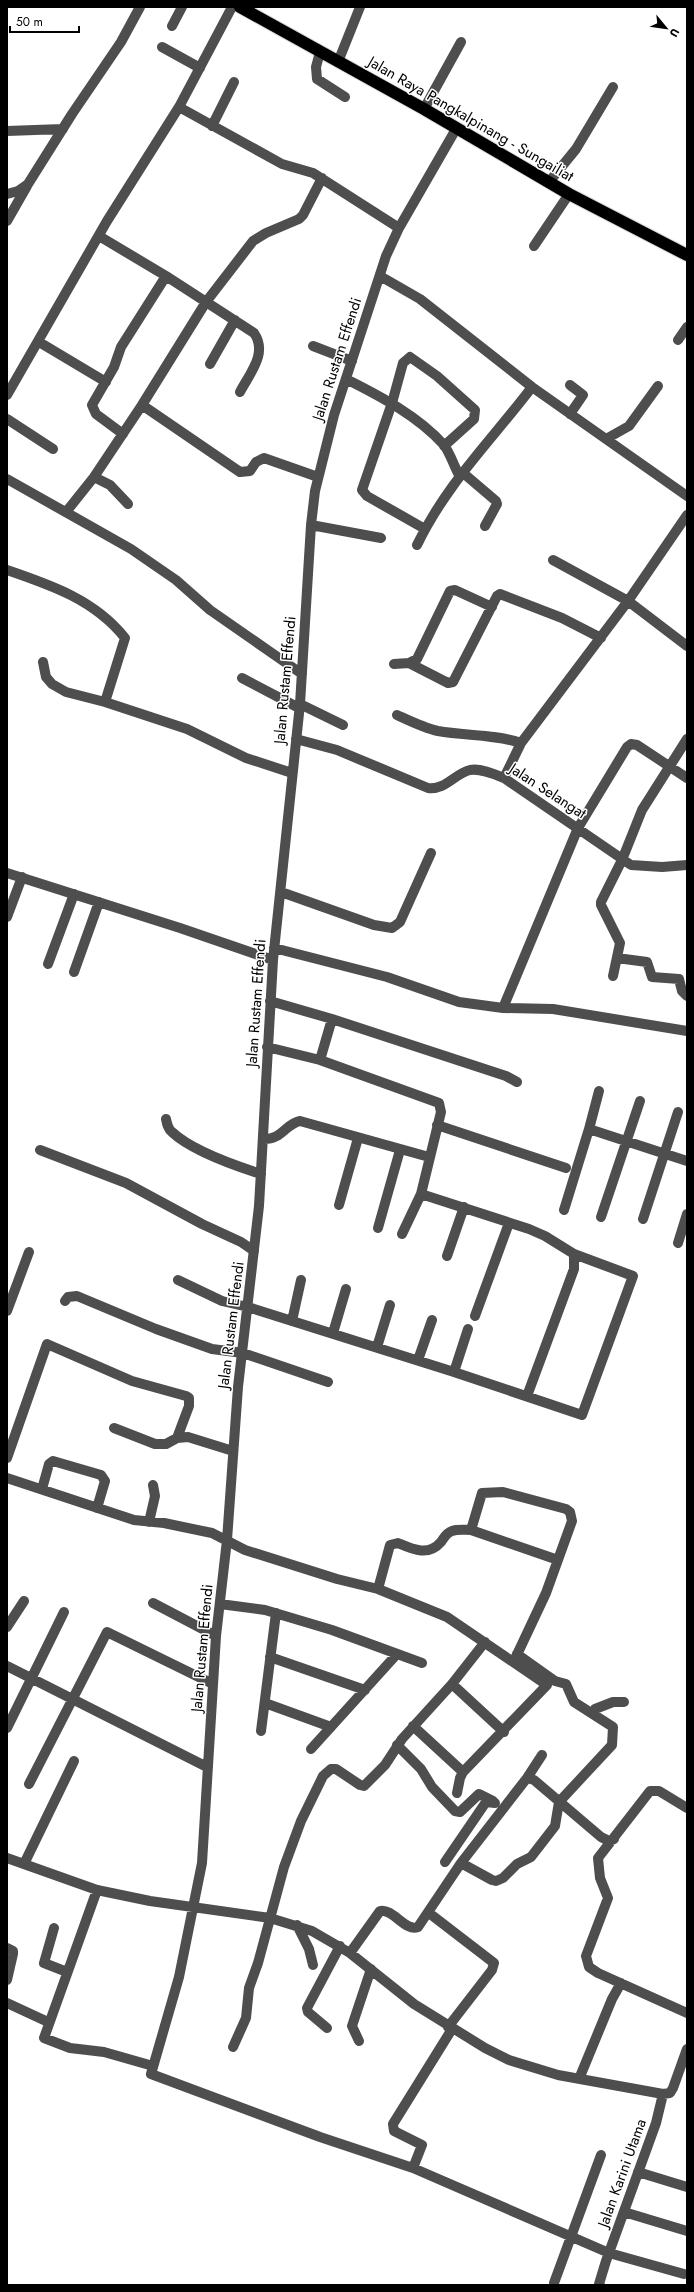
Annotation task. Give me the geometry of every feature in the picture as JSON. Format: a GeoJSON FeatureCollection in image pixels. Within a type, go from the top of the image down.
{"type":"FeatureCollection","features":[{"type":"Feature","properties":{"kind":"highway","name":"Jalan Raya Pangkalpinang - Sungailiat"},"geometry":{"type":"LineString","coordinates":[[240,7],[424,109],[569,194],[687,254]]}},
{"type":"Feature","properties":{"kind":"street"},"geometry":{"type":"LineString","coordinates":[[7,221],[28,184],[63,129],[122,42],[140,7]]}},
{"type":"Feature","properties":{"kind":"street"},"geometry":{"type":"LineString","coordinates":[[172,26],[182,7]]}},
{"type":"Feature","properties":{"kind":"street"},"geometry":{"type":"LineString","coordinates":[[7,395],[99,236],[179,107],[232,7]]}},
{"type":"Feature","properties":{"kind":"street"},"geometry":{"type":"LineString","coordinates":[[338,62],[360,7]]}},
{"type":"Feature","properties":{"kind":"street"},"geometry":{"type":"LineString","coordinates":[[424,109],[461,42]]}},
{"type":"Feature","properties":{"kind":"street"},"geometry":{"type":"LineString","coordinates":[[162,47],[200,68]]}},
{"type":"Feature","properties":{"kind":"street"},"geometry":{"type":"LineString","coordinates":[[320,52],[316,67],[317,78],[345,97]]}},
{"type":"Feature","properties":{"kind":"street"},"geometry":{"type":"LineString","coordinates":[[212,126],[234,82]]}},
{"type":"Feature","properties":{"kind":"street"},"geometry":{"type":"LineString","coordinates":[[549,182],[576,149],[613,87]]}},
{"type":"Feature","properties":{"kind":"street"},"geometry":{"type":"LineString","coordinates":[[179,107],[282,164],[307,170],[322,178],[399,228]]}},
{"type":"Feature","properties":{"kind":"street"},"geometry":{"type":"LineString","coordinates":[[7,130],[63,129]]}},
{"type":"Feature","properties":{"kind":"street","name":"Jalan Rustam Effendi"},"geometry":{"type":"LineString","coordinates":[[153,2066],[179,1977],[195,1906],[202,1863],[216,1636],[228,1540],[232,1451],[261,1174],[273,960],[300,706],[311,525],[318,477],[334,415],[380,276],[399,228],[456,129]]}},
{"type":"Feature","properties":{"kind":"street"},"geometry":{"type":"LineString","coordinates":[[66,512],[94,478],[142,406],[206,302],[253,241],[266,233],[303,216],[322,178]]}},
{"type":"Feature","properties":{"kind":"street"},"geometry":{"type":"LineString","coordinates":[[7,194],[18,191],[28,184]]}},
{"type":"Feature","properties":{"kind":"street"},"geometry":{"type":"LineString","coordinates":[[534,246],[569,194]]}},
{"type":"Feature","properties":{"kind":"street"},"geometry":{"type":"LineString","coordinates":[[99,236],[166,276],[254,332],[259,339],[259,356],[240,392]]}},
{"type":"Feature","properties":{"kind":"street"},"geometry":{"type":"LineString","coordinates":[[123,434],[96,414],[92,408],[94,400],[106,382],[118,359],[121,347],[166,276]]}},
{"type":"Feature","properties":{"kind":"street"},"geometry":{"type":"LineString","coordinates":[[380,276],[420,300],[532,388],[687,496]]}},
{"type":"Feature","properties":{"kind":"street"},"geometry":{"type":"LineString","coordinates":[[210,364],[235,320]]}},
{"type":"Feature","properties":{"kind":"street"},"geometry":{"type":"LineString","coordinates":[[678,340],[687,327]]}},
{"type":"Feature","properties":{"kind":"street"},"geometry":{"type":"LineString","coordinates":[[38,342],[106,382]]}},
{"type":"Feature","properties":{"kind":"street"},"geometry":{"type":"LineString","coordinates":[[313,346],[352,361]]}},
{"type":"Feature","properties":{"kind":"street"},"geometry":{"type":"LineString","coordinates":[[425,529],[368,496],[362,490],[392,403],[403,363],[406,358],[413,357],[472,405],[475,410],[474,419],[444,446]]}},
{"type":"Feature","properties":{"kind":"street"},"geometry":{"type":"LineString","coordinates":[[346,380],[392,403],[444,446],[460,473],[496,500],[497,504],[485,526]]}},
{"type":"Feature","properties":{"kind":"street"},"geometry":{"type":"LineString","coordinates":[[570,385],[583,395],[570,414]]}},
{"type":"Feature","properties":{"kind":"street"},"geometry":{"type":"LineString","coordinates":[[606,439],[629,426],[658,386]]}},
{"type":"Feature","properties":{"kind":"street"},"geometry":{"type":"LineString","coordinates":[[417,545],[425,529],[460,473],[532,388]]}},
{"type":"Feature","properties":{"kind":"street"},"geometry":{"type":"LineString","coordinates":[[142,406],[240,472],[250,471],[256,462],[264,458],[318,477]]}},
{"type":"Feature","properties":{"kind":"street"},"geometry":{"type":"LineString","coordinates":[[7,419],[53,449]]}},
{"type":"Feature","properties":{"kind":"street"},"geometry":{"type":"LineString","coordinates":[[94,478],[110,485],[128,504]]}},
{"type":"Feature","properties":{"kind":"street"},"geometry":{"type":"LineString","coordinates":[[7,479],[131,549],[176,580],[210,610],[302,674]]}},
{"type":"Feature","properties":{"kind":"street"},"geometry":{"type":"LineString","coordinates":[[504,778],[522,743],[628,601],[687,516]]}},
{"type":"Feature","properties":{"kind":"street"},"geometry":{"type":"LineString","coordinates":[[311,525],[381,538]]}},
{"type":"Feature","properties":{"kind":"street"},"geometry":{"type":"LineString","coordinates":[[553,560],[628,601],[687,646]]}},
{"type":"Feature","properties":{"kind":"street"},"geometry":{"type":"LineString","coordinates":[[7,570],[75,596],[97,612],[125,638],[105,702]]}},
{"type":"Feature","properties":{"kind":"street"},"geometry":{"type":"LineString","coordinates":[[394,664],[409,663],[417,658],[450,591],[455,590],[492,607]]}},
{"type":"Feature","properties":{"kind":"street"},"geometry":{"type":"LineString","coordinates":[[409,663],[448,683],[453,682],[498,595],[505,595],[562,618],[601,638]]}},
{"type":"Feature","properties":{"kind":"street"},"geometry":{"type":"LineString","coordinates":[[43,662],[46,677],[52,684],[66,692],[105,702],[187,729],[246,758],[292,773]]}},
{"type":"Feature","properties":{"kind":"street"},"geometry":{"type":"LineString","coordinates":[[242,678],[343,725]]}},
{"type":"Feature","properties":{"kind":"street"},"geometry":{"type":"LineString","coordinates":[[397,715],[421,726],[437,731],[480,734],[522,743]]}},
{"type":"Feature","properties":{"kind":"street","name":"Jalan Selangat"},"geometry":{"type":"LineString","coordinates":[[296,739],[336,750],[428,788],[442,786],[471,770],[482,770],[504,778],[631,865],[662,867],[687,865]]}},
{"type":"Feature","properties":{"kind":"street"},"geometry":{"type":"LineString","coordinates":[[613,976],[620,939],[601,905],[622,860],[642,810],[687,739]]}},
{"type":"Feature","properties":{"kind":"street"},"geometry":{"type":"LineString","coordinates":[[503,1008],[578,828],[626,747],[631,744],[637,745],[671,765],[687,778]]}},
{"type":"Feature","properties":{"kind":"street"},"geometry":{"type":"LineString","coordinates":[[281,892],[374,925],[392,928],[400,922],[431,853]]}},
{"type":"Feature","properties":{"kind":"street"},"geometry":{"type":"LineString","coordinates":[[7,872],[193,932],[273,960]]}},
{"type":"Feature","properties":{"kind":"street"},"geometry":{"type":"LineString","coordinates":[[7,917],[22,877]]}},
{"type":"Feature","properties":{"kind":"street"},"geometry":{"type":"LineString","coordinates":[[48,964],[74,894]]}},
{"type":"Feature","properties":{"kind":"street"},"geometry":{"type":"LineString","coordinates":[[74,972],[99,902]]}},
{"type":"Feature","properties":{"kind":"street"},"geometry":{"type":"LineString","coordinates":[[274,948],[387,977],[459,1002],[503,1008],[554,1009],[687,1031]]}},
{"type":"Feature","properties":{"kind":"street"},"geometry":{"type":"LineString","coordinates":[[617,958],[648,962],[650,974],[654,978],[679,978],[682,991],[687,996]]}},
{"type":"Feature","properties":{"kind":"street"},"geometry":{"type":"LineString","coordinates":[[270,1001],[332,1019],[506,1076],[516,1082]]}},
{"type":"Feature","properties":{"kind":"street"},"geometry":{"type":"LineString","coordinates":[[320,1060],[332,1019]]}},
{"type":"Feature","properties":{"kind":"street"},"geometry":{"type":"LineString","coordinates":[[267,1047],[320,1060],[435,1101],[440,1107],[437,1126],[420,1194],[402,1234]]}},
{"type":"Feature","properties":{"kind":"street"},"geometry":{"type":"LineString","coordinates":[[564,1210],[590,1129],[599,1091]]}},
{"type":"Feature","properties":{"kind":"street"},"geometry":{"type":"LineString","coordinates":[[601,1217],[640,1101]]}},
{"type":"Feature","properties":{"kind":"street"},"geometry":{"type":"LineString","coordinates":[[642,1220],[678,1112]]}},
{"type":"Feature","properties":{"kind":"street"},"geometry":{"type":"LineString","coordinates":[[166,1119],[172,1133],[190,1145],[239,1167],[261,1174]]}},
{"type":"Feature","properties":{"kind":"street"},"geometry":{"type":"LineString","coordinates":[[263,1139],[276,1138],[294,1123],[300,1121],[429,1157]]}},
{"type":"Feature","properties":{"kind":"street"},"geometry":{"type":"LineString","coordinates":[[437,1126],[566,1168]]}},
{"type":"Feature","properties":{"kind":"street"},"geometry":{"type":"LineString","coordinates":[[590,1129],[687,1161]]}},
{"type":"Feature","properties":{"kind":"street"},"geometry":{"type":"LineString","coordinates":[[339,1205],[358,1138]]}},
{"type":"Feature","properties":{"kind":"street"},"geometry":{"type":"LineString","coordinates":[[40,1150],[126,1183],[202,1224],[241,1242],[254,1251]]}},
{"type":"Feature","properties":{"kind":"street"},"geometry":{"type":"LineString","coordinates":[[378,1228],[400,1150]]}},
{"type":"Feature","properties":{"kind":"street"},"geometry":{"type":"LineString","coordinates":[[178,1280],[222,1301],[248,1307],[333,1333],[582,1415],[633,1276],[574,1254],[545,1236],[464,1207],[420,1194]]}},
{"type":"Feature","properties":{"kind":"street"},"geometry":{"type":"LineString","coordinates":[[447,1256],[464,1207]]}},
{"type":"Feature","properties":{"kind":"street"},"geometry":{"type":"LineString","coordinates":[[678,1243],[687,1214]]}},
{"type":"Feature","properties":{"kind":"street"},"geometry":{"type":"LineString","coordinates":[[475,1316],[509,1223]]}},
{"type":"Feature","properties":{"kind":"street"},"geometry":{"type":"LineString","coordinates":[[7,1311],[29,1252]]}},
{"type":"Feature","properties":{"kind":"street"},"geometry":{"type":"LineString","coordinates":[[527,1396],[571,1276],[575,1261],[574,1254]]}},
{"type":"Feature","properties":{"kind":"street"},"geometry":{"type":"LineString","coordinates":[[292,1321],[302,1280]]}},
{"type":"Feature","properties":{"kind":"street"},"geometry":{"type":"LineString","coordinates":[[333,1333],[346,1289]]}},
{"type":"Feature","properties":{"kind":"street"},"geometry":{"type":"LineString","coordinates":[[65,1301],[68,1297],[77,1296],[156,1329],[212,1349],[243,1353],[328,1382]]}},
{"type":"Feature","properties":{"kind":"street"},"geometry":{"type":"LineString","coordinates":[[377,1348],[390,1305]]}},
{"type":"Feature","properties":{"kind":"street"},"geometry":{"type":"LineString","coordinates":[[418,1360],[432,1320]]}},
{"type":"Feature","properties":{"kind":"street"},"geometry":{"type":"LineString","coordinates":[[454,1372],[468,1329]]}},
{"type":"Feature","properties":{"kind":"street"},"geometry":{"type":"LineString","coordinates":[[7,1458],[47,1344],[132,1381],[189,1398],[189,1406],[177,1438]]}},
{"type":"Feature","properties":{"kind":"street"},"geometry":{"type":"LineString","coordinates":[[114,1428],[155,1444],[166,1444],[177,1438],[188,1437],[232,1451]]}},
{"type":"Feature","properties":{"kind":"street"},"geometry":{"type":"LineString","coordinates":[[42,1489],[49,1464],[53,1460],[101,1475],[105,1481],[97,1508]]}},
{"type":"Feature","properties":{"kind":"street"},"geometry":{"type":"LineString","coordinates":[[7,1478],[134,1520],[212,1533],[245,1550],[337,1580],[378,1589],[447,1617],[485,1642],[555,1681],[566,1684],[574,1702],[594,1713],[613,1727],[612,1745],[559,1802],[556,1823],[553,1829],[531,1857],[517,1864],[504,1878],[492,1880],[461,1863]]}},
{"type":"Feature","properties":{"kind":"street"},"geometry":{"type":"LineString","coordinates":[[149,1522],[155,1496],[153,1485]]}},
{"type":"Feature","properties":{"kind":"street"},"geometry":{"type":"LineString","coordinates":[[471,1530],[481,1495],[485,1492],[503,1492],[566,1509],[570,1512],[572,1521],[546,1593],[516,1658]]}},
{"type":"Feature","properties":{"kind":"street"},"geometry":{"type":"LineString","coordinates":[[378,1589],[390,1545],[398,1543],[412,1549],[425,1552],[436,1547],[447,1534],[453,1531],[471,1530],[558,1560]]}},
{"type":"Feature","properties":{"kind":"street"},"geometry":{"type":"LineString","coordinates":[[7,1627],[24,1601]]}},
{"type":"Feature","properties":{"kind":"street"},"geometry":{"type":"LineString","coordinates":[[153,1603],[216,1636]]}},
{"type":"Feature","properties":{"kind":"street"},"geometry":{"type":"LineString","coordinates":[[220,1604],[276,1613],[332,1630],[422,1663]]}},
{"type":"Feature","properties":{"kind":"street"},"geometry":{"type":"LineString","coordinates":[[7,1728],[30,1677],[64,1612]]}},
{"type":"Feature","properties":{"kind":"street"},"geometry":{"type":"LineString","coordinates":[[261,1731],[276,1613]]}},
{"type":"Feature","properties":{"kind":"street"},"geometry":{"type":"LineString","coordinates":[[29,1784],[107,1632],[213,1684]]}},
{"type":"Feature","properties":{"kind":"street"},"geometry":{"type":"LineString","coordinates":[[233,2048],[246,2018],[249,1988],[284,1867],[301,1821],[323,1776],[331,1769],[336,1768],[364,1786],[385,1765],[397,1746],[413,1726],[452,1684],[485,1642]]}},
{"type":"Feature","properties":{"kind":"street"},"geometry":{"type":"LineString","coordinates":[[311,1749],[397,1654]]}},
{"type":"Feature","properties":{"kind":"street"},"geometry":{"type":"LineString","coordinates":[[270,1657],[365,1690]]}},
{"type":"Feature","properties":{"kind":"street"},"geometry":{"type":"LineString","coordinates":[[457,1793],[460,1778],[463,1772],[504,1732],[547,1685],[516,1658]]}},
{"type":"Feature","properties":{"kind":"street"},"geometry":{"type":"LineString","coordinates":[[7,1666],[207,1767]]}},
{"type":"Feature","properties":{"kind":"street"},"geometry":{"type":"LineString","coordinates":[[452,1684],[504,1732]]}},
{"type":"Feature","properties":{"kind":"street"},"geometry":{"type":"LineString","coordinates":[[594,1713],[595,1709],[604,1705],[624,1702]]}},
{"type":"Feature","properties":{"kind":"street"},"geometry":{"type":"LineString","coordinates":[[265,1703],[331,1727]]}},
{"type":"Feature","properties":{"kind":"street"},"geometry":{"type":"LineString","coordinates":[[413,1726],[463,1772]]}},
{"type":"Feature","properties":{"kind":"street"},"geometry":{"type":"LineString","coordinates":[[397,1746],[421,1769],[432,1787],[455,1811],[460,1812],[479,1794],[493,1801],[503,1809]]}},
{"type":"Feature","properties":{"kind":"street"},"geometry":{"type":"LineString","coordinates":[[350,1953],[380,1911],[387,1912],[416,1929],[461,1863],[528,1778],[542,1755]]}},
{"type":"Feature","properties":{"kind":"street"},"geometry":{"type":"LineString","coordinates":[[24,1864],[74,1761]]}},
{"type":"Feature","properties":{"kind":"street"},"geometry":{"type":"LineString","coordinates":[[528,1778],[534,1780],[601,1837],[606,1840],[614,1840]]}},
{"type":"Feature","properties":{"kind":"street"},"geometry":{"type":"LineString","coordinates":[[686,1803],[659,1791],[650,1791],[614,1840],[598,1858],[600,1878],[608,1898],[586,1956],[590,1967],[687,2013]]}},
{"type":"Feature","properties":{"kind":"street"},"geometry":{"type":"LineString","coordinates":[[445,1862],[486,1802],[493,1801]]}},
{"type":"Feature","properties":{"kind":"street"},"geometry":{"type":"LineString","coordinates":[[7,1858],[97,1890],[150,1900],[270,1918],[297,1925],[340,1946],[414,2004],[450,2028],[509,2060],[558,2075],[663,2094],[670,2093],[685,2060],[687,2049]]}},
{"type":"Feature","properties":{"kind":"street"},"geometry":{"type":"LineString","coordinates":[[97,1890],[48,2022],[44,2038],[70,2048],[104,2052],[153,2066],[151,2074],[320,2137],[413,2168],[571,2236],[608,2257],[684,2274]]}},
{"type":"Feature","properties":{"kind":"street"},"geometry":{"type":"LineString","coordinates":[[413,2168],[422,2145],[394,2131],[394,2120],[450,2028],[492,1970],[494,1963],[429,1912]]}},
{"type":"Feature","properties":{"kind":"street"},"geometry":{"type":"LineString","coordinates":[[297,1925],[309,1949],[313,1965]]}},
{"type":"Feature","properties":{"kind":"street"},"geometry":{"type":"LineString","coordinates":[[54,1928],[44,1963],[67,1972]]}},
{"type":"Feature","properties":{"kind":"street"},"geometry":{"type":"LineString","coordinates":[[327,2028],[308,2012],[307,2008],[340,1946]]}},
{"type":"Feature","properties":{"kind":"street"},"geometry":{"type":"LineString","coordinates":[[7,1948],[13,1951],[7,1980]]}},
{"type":"Feature","properties":{"kind":"street"},"geometry":{"type":"LineString","coordinates":[[359,2041],[352,2026],[371,1969]]}},
{"type":"Feature","properties":{"kind":"street"},"geometry":{"type":"LineString","coordinates":[[579,2079],[612,1999],[621,1983]]}},
{"type":"Feature","properties":{"kind":"street"},"geometry":{"type":"LineString","coordinates":[[7,2003],[48,2022]]}},
{"type":"Feature","properties":{"kind":"street","name":"Jalan Karini Utama"},"geometry":{"type":"LineString","coordinates":[[600,2285],[599,2284],[608,2257],[656,2123],[663,2094]]}},
{"type":"Feature","properties":{"kind":"street"},"geometry":{"type":"LineString","coordinates":[[554,2283],[601,2155]]}},
{"type":"Feature","properties":{"kind":"street"},"geometry":{"type":"LineString","coordinates":[[638,2172],[687,2187]]}},
{"type":"Feature","properties":{"kind":"street"},"geometry":{"type":"LineString","coordinates":[[624,2212],[687,2231]]}}]}
